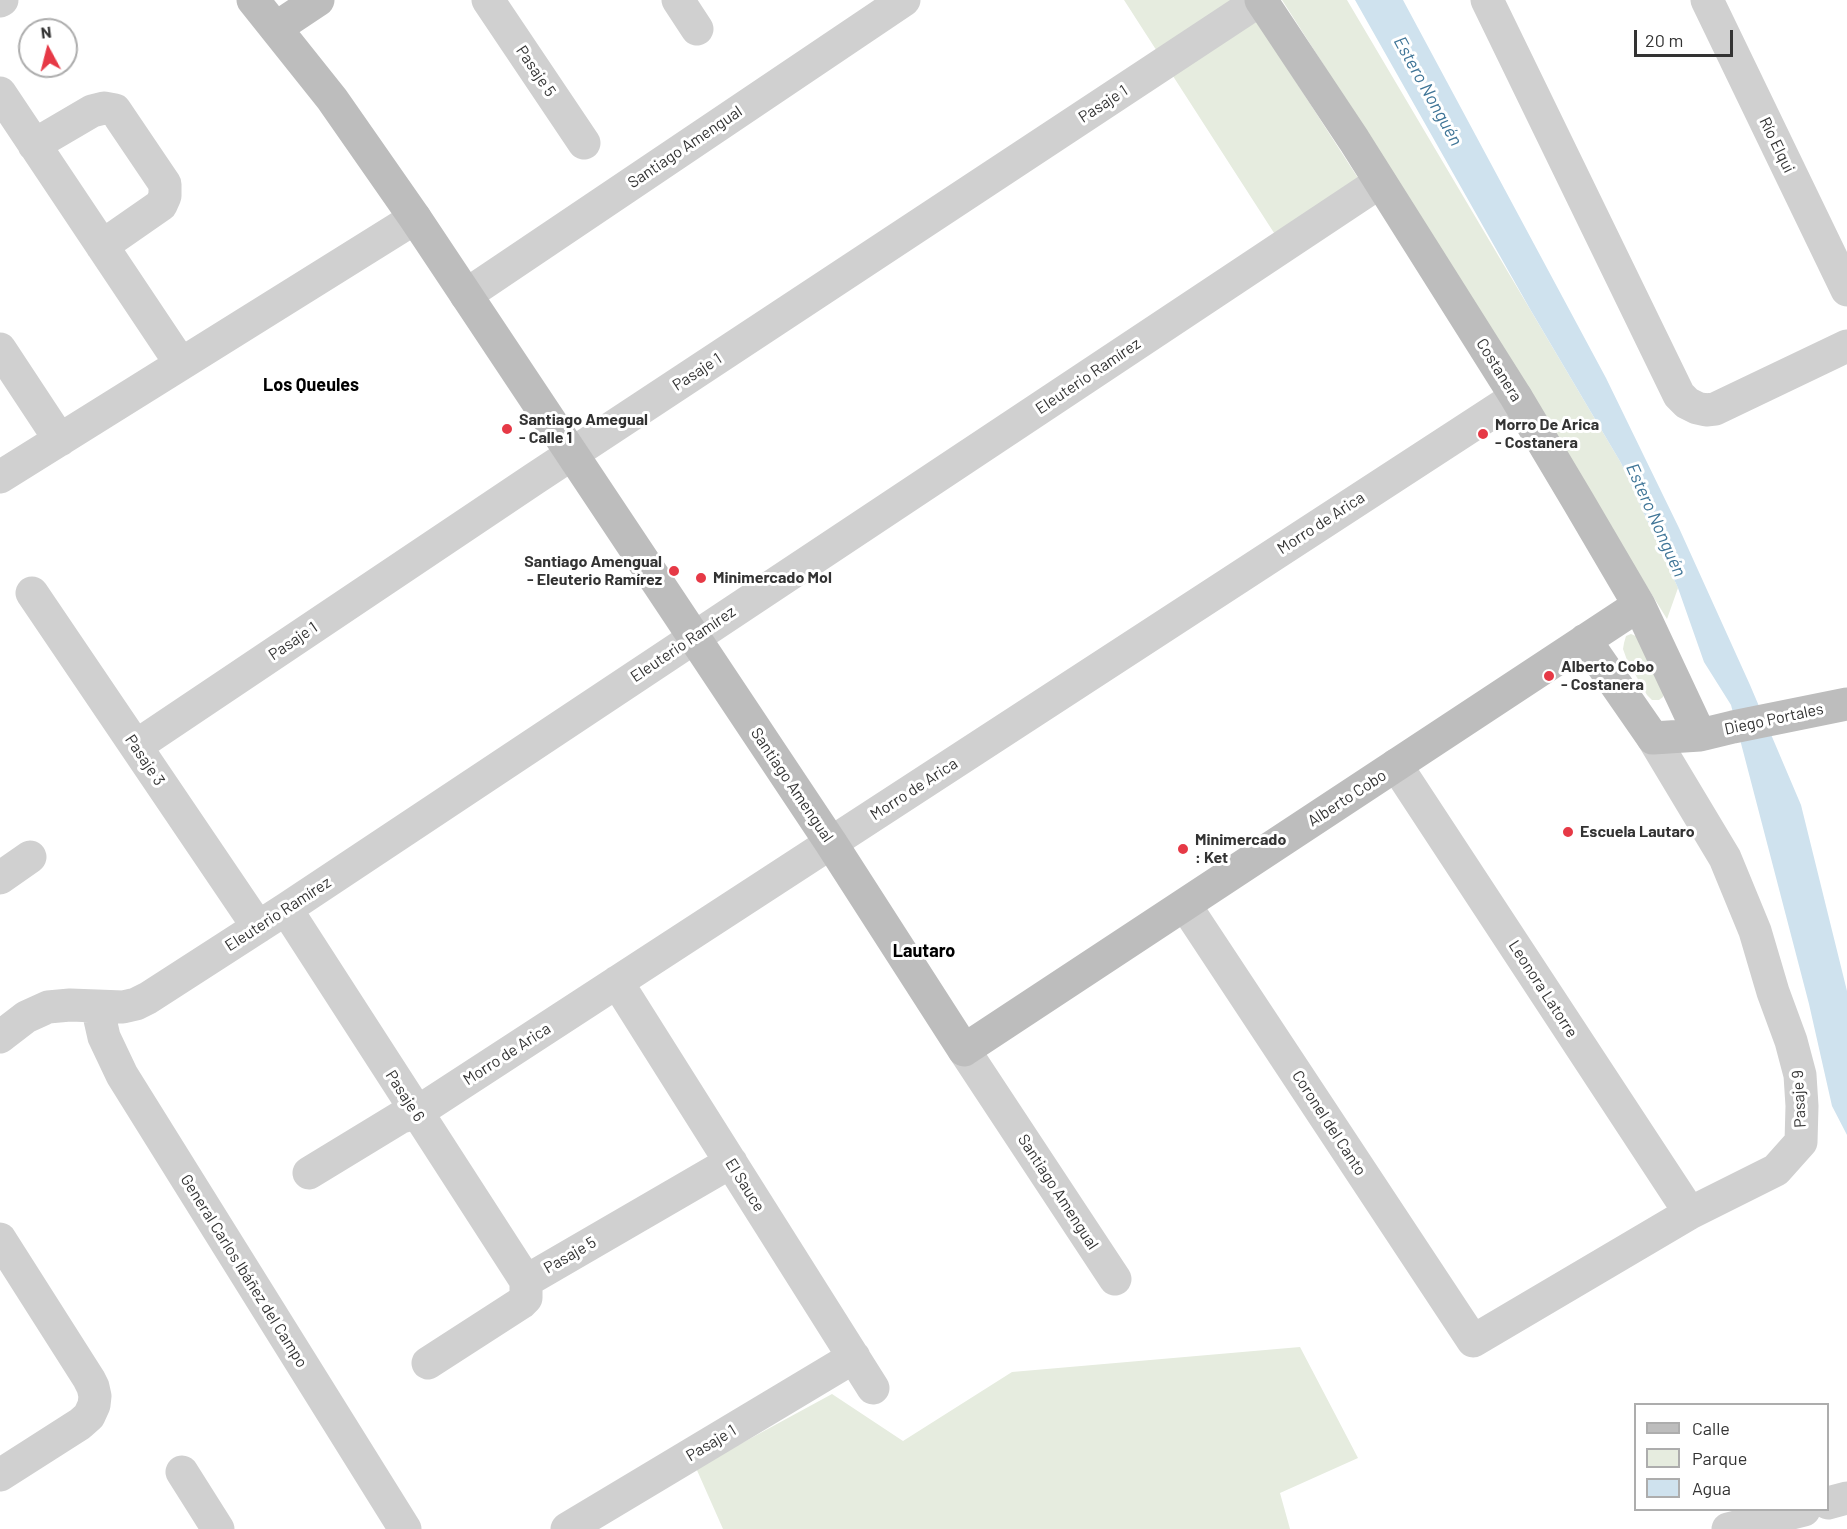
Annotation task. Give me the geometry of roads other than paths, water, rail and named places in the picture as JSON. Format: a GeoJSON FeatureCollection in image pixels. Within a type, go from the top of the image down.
{"type":"FeatureCollection","features":[{"type":"Feature","properties":{"kind":"street","name":"Santiago Amengual"},"geometry":{"type":"LineString","coordinates":[[253,0],[332,99],[466,295],[831,843],[1115,1279]]}},
{"type":"Feature","properties":{"kind":"street"},"geometry":{"type":"LineString","coordinates":[[276,28],[318,0]]}},
{"type":"Feature","properties":{"kind":"street","name":"Pasaje 5"},"geometry":{"type":"LineString","coordinates":[[488,0],[584,143]]}},
{"type":"Feature","properties":{"kind":"street"},"geometry":{"type":"LineString","coordinates":[[678,0],[697,29]]}},
{"type":"Feature","properties":{"kind":"street","name":"Santiago Amengual"},"geometry":{"type":"LineString","coordinates":[[466,295],[904,0]]}},
{"type":"Feature","properties":{"kind":"street","name":"Costanera"},"geometry":{"type":"LineString","coordinates":[[1260,0],[1354,140],[1516,397],[1639,605],[1701,735]]}},
{"type":"Feature","properties":{"kind":"street","name":"Pasaje 1"},"geometry":{"type":"LineString","coordinates":[[136,746],[1260,0]]}},
{"type":"Feature","properties":{"kind":"street","name":"Río Elqui"},"geometry":{"type":"LineString","coordinates":[[1707,0],[1847,290]]}},
{"type":"Feature","properties":{"kind":"street"},"geometry":{"type":"LineString","coordinates":[[1494,2],[1679,395],[1687,403],[1706,410],[1715,409],[1847,346]]}},
{"type":"Feature","properties":{"kind":"street"},"geometry":{"type":"LineString","coordinates":[[0,93],[181,364]]}},
{"type":"Feature","properties":{"kind":"street"},"geometry":{"type":"LineString","coordinates":[[34,145],[92,111],[104,108],[115,110],[165,184],[165,196],[161,205],[102,246]]}},
{"type":"Feature","properties":{"kind":"street","name":"Eleuterio Ramírez"},"geometry":{"type":"LineString","coordinates":[[0,1037],[27,1017],[48,1007],[70,1005],[123,1008],[148,998],[1380,182]]}},
{"type":"Feature","properties":{"kind":"street"},"geometry":{"type":"LineString","coordinates":[[0,477],[414,218]]}},
{"type":"Feature","properties":{"kind":"street"},"geometry":{"type":"LineString","coordinates":[[0,349],[60,440]]}},
{"type":"Feature","properties":{"kind":"street","name":"Morro de Arica"},"geometry":{"type":"LineString","coordinates":[[309,1173],[401,1117],[416,1113],[1516,397]]}},
{"type":"Feature","properties":{"kind":"street","name":"Pasaje 3"},"geometry":{"type":"LineString","coordinates":[[32,593],[258,927]]}},
{"type":"Feature","properties":{"kind":"street","name":"Alberto Cobo"},"geometry":{"type":"LineString","coordinates":[[964,1050],[1639,605]]}},
{"type":"Feature","properties":{"kind":"street"},"geometry":{"type":"LineString","coordinates":[[1585,640],[1653,738],[1701,735]]}},
{"type":"Feature","properties":{"kind":"street","name":"Diego Portales"},"geometry":{"type":"LineString","coordinates":[[1701,735],[1847,704]]}},
{"type":"Feature","properties":{"kind":"street","name":"Pasaje 9"},"geometry":{"type":"LineString","coordinates":[[1473,1341],[1690,1213],[1776,1170],[1801,1142],[1800,1075],[1755,931],[1725,858],[1653,738]]}},
{"type":"Feature","properties":{"kind":"street","name":"Leonora Latorre"},"geometry":{"type":"LineString","coordinates":[[1396,765],[1690,1213]]}},
{"type":"Feature","properties":{"kind":"street"},"geometry":{"type":"LineString","coordinates":[[0,878],[30,857]]}},
{"type":"Feature","properties":{"kind":"street","name":"Coronel del Canto"},"geometry":{"type":"LineString","coordinates":[[1185,904],[1473,1341]]}},
{"type":"Feature","properties":{"kind":"street","name":"Pasaje 6"},"geometry":{"type":"LineString","coordinates":[[285,909],[526,1281]]}},
{"type":"Feature","properties":{"kind":"street","name":"El Sauce"},"geometry":{"type":"LineString","coordinates":[[617,982],[873,1388]]}},
{"type":"Feature","properties":{"kind":"street","name":"General Carlos Ibáñez del Campo"},"geometry":{"type":"LineString","coordinates":[[97,1006],[104,1037],[122,1075],[405,1529]]}},
{"type":"Feature","properties":{"kind":"street","name":"Pasaje 5"},"geometry":{"type":"LineString","coordinates":[[428,1363],[521,1303],[526,1298],[526,1281],[731,1162]]}},
{"type":"Feature","properties":{"kind":"street"},"geometry":{"type":"LineString","coordinates":[[0,1239],[89,1379],[95,1396],[89,1416],[80,1424],[0,1475]]}},
{"type":"Feature","properties":{"kind":"street","name":"Pasaje 1"},"geometry":{"type":"LineString","coordinates":[[567,1529],[854,1357]]}},
{"type":"Feature","properties":{"kind":"street"},"geometry":{"type":"LineString","coordinates":[[182,1472],[218,1529]]}},
{"type":"Feature","properties":{"kind":"street"},"geometry":{"type":"LineString","coordinates":[[1829,1502],[1847,1498]]}},
{"type":"Feature","properties":{"kind":"street"},"geometry":{"type":"LineString","coordinates":[[1728,1529],[1796,1511]]}},
{"type":"Feature","properties":{"kind":"water","name":"Estero Nonguén"},"geometry":{"type":"Polygon","coordinates":[[[1355,0],[1403,0],[1606,378],[1679,528],[1750,685],[1801,805],[1847,991],[1847,1135],[1832,1106],[1809,1004],[1731,705],[1704,662],[1678,588],[1621,463],[1530,309],[1355,0]]]}},
{"type":"Feature","properties":{"kind":"place","name":"Santiago Amegual - Calle 1"},"geometry":{"type":"Point","coordinates":[507,429]}},
{"type":"Feature","properties":{"kind":"place","name":"Morro De Arica - Costanera"},"geometry":{"type":"Point","coordinates":[1483,434]}},
{"type":"Feature","properties":{"kind":"place","name":"Santiago Amengual - Eleuterio Ramírez"},"geometry":{"type":"Point","coordinates":[674,571]}},
{"type":"Feature","properties":{"kind":"place","name":"Minimercado Mol"},"geometry":{"type":"Point","coordinates":[701,578]}},
{"type":"Feature","properties":{"kind":"place","name":"Alberto Cobo - Costanera"},"geometry":{"type":"Point","coordinates":[1549,676]}},
{"type":"Feature","properties":{"kind":"place","name":"Escuela Lautaro"},"geometry":{"type":"Point","coordinates":[1568,832]}},
{"type":"Feature","properties":{"kind":"place","name":"Minimercado : Ket"},"geometry":{"type":"Point","coordinates":[1183,849]}},
{"type":"Feature","properties":{"kind":"district","name":"Los Queules"},"geometry":{"type":"Point","coordinates":[311,385]}},
{"type":"Feature","properties":{"kind":"district","name":"Lautaro"},"geometry":{"type":"Point","coordinates":[924,951]}}]}
